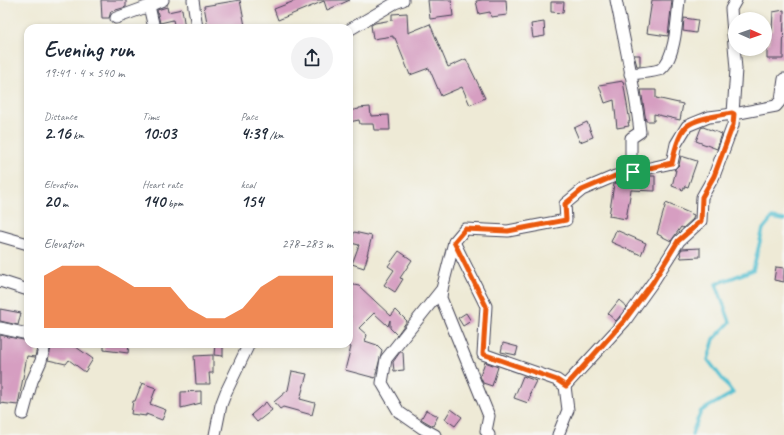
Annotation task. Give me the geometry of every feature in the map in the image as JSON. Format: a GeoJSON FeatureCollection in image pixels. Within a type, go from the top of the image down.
{"type":"FeatureCollection","features":[{"type":"Feature","properties":{"kind":"street"},"geometry":{"type":"LineString","coordinates":[[116,18],[162,0]]}},
{"type":"Feature","properties":{"kind":"street"},"geometry":{"type":"LineString","coordinates":[[193,0],[196,24]]}},
{"type":"Feature","properties":{"kind":"street"},"geometry":{"type":"LineString","coordinates":[[353,28],[395,3],[403,0]]}},
{"type":"Feature","properties":{"kind":"street"},"geometry":{"type":"LineString","coordinates":[[616,0],[637,103],[640,132],[632,138],[631,156],[633,172]]}},
{"type":"Feature","properties":{"kind":"street"},"geometry":{"type":"LineString","coordinates":[[630,74],[660,70],[665,65],[675,39],[679,0]]}},
{"type":"Feature","properties":{"kind":"street"},"geometry":{"type":"LineString","coordinates":[[558,435],[568,410],[566,386],[624,321],[653,282],[678,241],[701,221],[702,197],[714,176],[733,125],[736,69],[731,9],[736,0]]}},
{"type":"Feature","properties":{"kind":"street"},"geometry":{"type":"LineString","coordinates":[[149,6],[153,24]]}},
{"type":"Feature","properties":{"kind":"street"},"geometry":{"type":"LineString","coordinates":[[489,435],[486,431],[489,416],[441,298],[454,242],[465,229],[508,231],[566,220],[565,204],[582,190],[615,176],[672,163],[676,144],[687,126],[709,117],[776,106],[781,100],[784,79]]}},
{"type":"Feature","properties":{"kind":"street"},"geometry":{"type":"LineString","coordinates":[[0,236],[24,243]]}},
{"type":"Feature","properties":{"kind":"street"},"geometry":{"type":"LineString","coordinates":[[454,242],[486,306],[483,354],[557,380],[566,386]]}},
{"type":"Feature","properties":{"kind":"street"},"geometry":{"type":"LineString","coordinates":[[0,281],[24,289]]}},
{"type":"Feature","properties":{"kind":"street"},"geometry":{"type":"LineString","coordinates":[[435,435],[399,412],[382,383],[386,359],[442,289]]}},
{"type":"Feature","properties":{"kind":"street"},"geometry":{"type":"LineString","coordinates":[[0,328],[24,333]]}},
{"type":"Feature","properties":{"kind":"street"},"geometry":{"type":"LineString","coordinates":[[23,414],[32,381],[41,361],[44,348]]}},
{"type":"Feature","properties":{"kind":"street"},"geometry":{"type":"LineString","coordinates":[[215,435],[221,405],[247,348]]}},
{"type":"Feature","properties":{"kind":"building"},"geometry":{"type":"Polygon","coordinates":[[[101,0],[126,0],[126,7],[111,11],[109,18],[102,18],[101,0]]]}},
{"type":"Feature","properties":{"kind":"building"},"geometry":{"type":"Polygon","coordinates":[[[240,0],[245,24],[207,24],[204,6],[240,0]]]}},
{"type":"Feature","properties":{"kind":"building"},"geometry":{"type":"Polygon","coordinates":[[[297,0],[350,0],[327,10],[324,1],[278,20],[274,9],[297,0]]]}},
{"type":"Feature","properties":{"kind":"building"},"geometry":{"type":"Polygon","coordinates":[[[428,0],[451,0],[453,16],[430,19],[428,0]]]}},
{"type":"Feature","properties":{"kind":"building"},"geometry":{"type":"Polygon","coordinates":[[[506,0],[507,15],[491,17],[490,12],[479,14],[476,1],[506,0]]]}},
{"type":"Feature","properties":{"kind":"building"},"geometry":{"type":"Polygon","coordinates":[[[652,0],[672,0],[668,36],[647,33],[652,0]]]}},
{"type":"Feature","properties":{"kind":"building"},"geometry":{"type":"Polygon","coordinates":[[[551,2],[564,2],[563,13],[551,12],[551,2]]]}},
{"type":"Feature","properties":{"kind":"building"},"geometry":{"type":"Polygon","coordinates":[[[167,7],[168,12],[182,9],[184,24],[174,24],[173,20],[160,23],[157,10],[167,7]]]}},
{"type":"Feature","properties":{"kind":"building"},"geometry":{"type":"Polygon","coordinates":[[[784,10],[783,59],[767,59],[767,56],[772,56],[773,12],[784,10]]]}},
{"type":"Feature","properties":{"kind":"building"},"geometry":{"type":"Polygon","coordinates":[[[407,13],[408,33],[430,24],[448,67],[466,59],[485,98],[470,105],[462,87],[441,96],[429,68],[410,75],[393,36],[373,39],[371,25],[392,20],[392,14],[407,13]]]}},
{"type":"Feature","properties":{"kind":"building"},"geometry":{"type":"Polygon","coordinates":[[[684,18],[698,20],[696,33],[683,31],[684,18]]]}},
{"type":"Feature","properties":{"kind":"building"},"geometry":{"type":"Polygon","coordinates":[[[544,22],[545,36],[533,38],[531,24],[544,22]]]}},
{"type":"Feature","properties":{"kind":"building"},"geometry":{"type":"Polygon","coordinates":[[[634,55],[640,55],[640,66],[637,66],[634,55]]]}},
{"type":"Feature","properties":{"kind":"building"},"geometry":{"type":"Polygon","coordinates":[[[623,81],[630,122],[628,122],[629,126],[617,128],[614,100],[605,103],[599,85],[623,81]]]}},
{"type":"Feature","properties":{"kind":"building"},"geometry":{"type":"Polygon","coordinates":[[[641,90],[656,90],[656,98],[683,104],[680,120],[654,114],[654,121],[646,121],[641,90]]]}},
{"type":"Feature","properties":{"kind":"building"},"geometry":{"type":"Polygon","coordinates":[[[370,107],[371,116],[389,115],[390,130],[374,130],[373,124],[360,124],[359,120],[353,121],[353,110],[370,107]]]}},
{"type":"Feature","properties":{"kind":"building"},"geometry":{"type":"Polygon","coordinates":[[[587,122],[593,137],[580,142],[574,128],[587,122]]]}},
{"type":"Feature","properties":{"kind":"building"},"geometry":{"type":"Polygon","coordinates":[[[703,127],[722,134],[717,149],[696,141],[701,128],[703,127]]]}},
{"type":"Feature","properties":{"kind":"building"},"geometry":{"type":"Polygon","coordinates":[[[681,156],[697,161],[688,187],[685,186],[683,190],[672,186],[676,170],[674,170],[679,165],[681,156]]]}},
{"type":"Feature","properties":{"kind":"building"},"geometry":{"type":"Polygon","coordinates":[[[655,176],[655,191],[631,190],[626,219],[609,216],[614,184],[627,180],[638,182],[638,178],[655,176]]]}},
{"type":"Feature","properties":{"kind":"building"},"geometry":{"type":"Polygon","coordinates":[[[666,203],[694,215],[693,219],[683,228],[681,227],[671,241],[657,234],[666,203]]]}},
{"type":"Feature","properties":{"kind":"building"},"geometry":{"type":"Polygon","coordinates":[[[616,230],[646,243],[641,255],[611,242],[616,230]]]}},
{"type":"Feature","properties":{"kind":"building"},"geometry":{"type":"Polygon","coordinates":[[[354,232],[372,236],[364,268],[353,264],[359,245],[353,244],[354,232]]]}},
{"type":"Feature","properties":{"kind":"building"},"geometry":{"type":"Polygon","coordinates":[[[700,248],[700,257],[681,258],[680,252],[682,249],[700,248]]]}},
{"type":"Feature","properties":{"kind":"building"},"geometry":{"type":"Polygon","coordinates":[[[399,251],[412,260],[400,278],[403,279],[395,292],[384,285],[394,270],[388,266],[399,251]]]}},
{"type":"Feature","properties":{"kind":"building"},"geometry":{"type":"Polygon","coordinates":[[[776,267],[784,268],[784,282],[774,280],[776,267]]]}},
{"type":"Feature","properties":{"kind":"building"},"geometry":{"type":"Polygon","coordinates":[[[353,285],[359,286],[391,316],[396,310],[407,321],[397,335],[390,328],[390,320],[388,326],[374,313],[359,328],[367,335],[365,341],[377,345],[382,350],[375,378],[345,370],[351,348],[353,348],[353,285]]]}},
{"type":"Feature","properties":{"kind":"building"},"geometry":{"type":"Polygon","coordinates":[[[619,300],[627,307],[616,321],[608,314],[619,300]]]}},
{"type":"Feature","properties":{"kind":"building"},"geometry":{"type":"Polygon","coordinates":[[[0,309],[21,313],[18,325],[0,321],[0,309]]]}},
{"type":"Feature","properties":{"kind":"building"},"geometry":{"type":"Polygon","coordinates":[[[466,313],[471,321],[463,326],[458,318],[466,313]]]}},
{"type":"Feature","properties":{"kind":"building"},"geometry":{"type":"Polygon","coordinates":[[[0,335],[24,340],[24,348],[37,348],[35,357],[27,356],[18,405],[0,403],[0,335]]]}},
{"type":"Feature","properties":{"kind":"building"},"geometry":{"type":"Polygon","coordinates":[[[503,343],[518,347],[516,355],[501,352],[503,343]]]}},
{"type":"Feature","properties":{"kind":"building"},"geometry":{"type":"Polygon","coordinates":[[[51,348],[77,348],[93,359],[85,372],[69,360],[66,364],[48,360],[51,348]]]}},
{"type":"Feature","properties":{"kind":"building"},"geometry":{"type":"Polygon","coordinates":[[[104,348],[129,348],[128,353],[104,350],[104,348]]]}},
{"type":"Feature","properties":{"kind":"building"},"geometry":{"type":"Polygon","coordinates":[[[215,348],[223,348],[223,356],[214,355],[215,348]]]}},
{"type":"Feature","properties":{"kind":"building"},"geometry":{"type":"Polygon","coordinates":[[[400,352],[403,352],[404,370],[394,371],[393,362],[400,352]]]}},
{"type":"Feature","properties":{"kind":"building"},"geometry":{"type":"Polygon","coordinates":[[[213,355],[213,373],[209,373],[210,384],[196,384],[194,356],[213,355]]]}},
{"type":"Feature","properties":{"kind":"building"},"geometry":{"type":"Polygon","coordinates":[[[485,362],[498,367],[492,386],[483,383],[480,376],[485,362]]]}},
{"type":"Feature","properties":{"kind":"building"},"geometry":{"type":"Polygon","coordinates":[[[292,371],[307,374],[300,399],[315,403],[312,415],[283,407],[280,409],[274,402],[288,390],[292,371]]]}},
{"type":"Feature","properties":{"kind":"building"},"geometry":{"type":"Polygon","coordinates":[[[523,376],[536,381],[530,393],[528,403],[514,398],[523,376]]]}},
{"type":"Feature","properties":{"kind":"building"},"geometry":{"type":"Polygon","coordinates":[[[142,383],[156,388],[150,404],[166,410],[162,420],[146,414],[146,416],[131,414],[133,401],[135,401],[142,383]]]}},
{"type":"Feature","properties":{"kind":"building"},"geometry":{"type":"Polygon","coordinates":[[[201,391],[201,403],[181,408],[181,392],[201,391]]]}},
{"type":"Feature","properties":{"kind":"building"},"geometry":{"type":"Polygon","coordinates":[[[266,402],[272,410],[257,422],[251,415],[266,402]]]}},
{"type":"Feature","properties":{"kind":"building"},"geometry":{"type":"Polygon","coordinates":[[[451,409],[462,417],[455,426],[445,419],[451,409]]]}},
{"type":"Feature","properties":{"kind":"building"},"geometry":{"type":"Polygon","coordinates":[[[426,410],[438,416],[433,426],[421,419],[426,410]]]}},
{"type":"Feature","properties":{"kind":"waterway"},"geometry":{"type":"LineString","coordinates":[[692,435],[701,411],[733,393],[708,360],[714,339],[730,322],[716,284],[753,270],[763,229],[772,218],[784,220]]}},
{"type":"Feature","properties":{"kind":"route"},"geometry":{"type":"LineString","coordinates":[[732,113],[734,114],[733,125],[714,176],[702,197],[701,221],[678,241],[653,282],[624,321],[566,386],[557,380],[483,354],[486,306],[454,242],[465,229],[508,231],[566,220],[565,204],[582,190],[615,176],[633,172],[672,163],[676,144],[687,126],[709,117],[732,113]]}}]}
